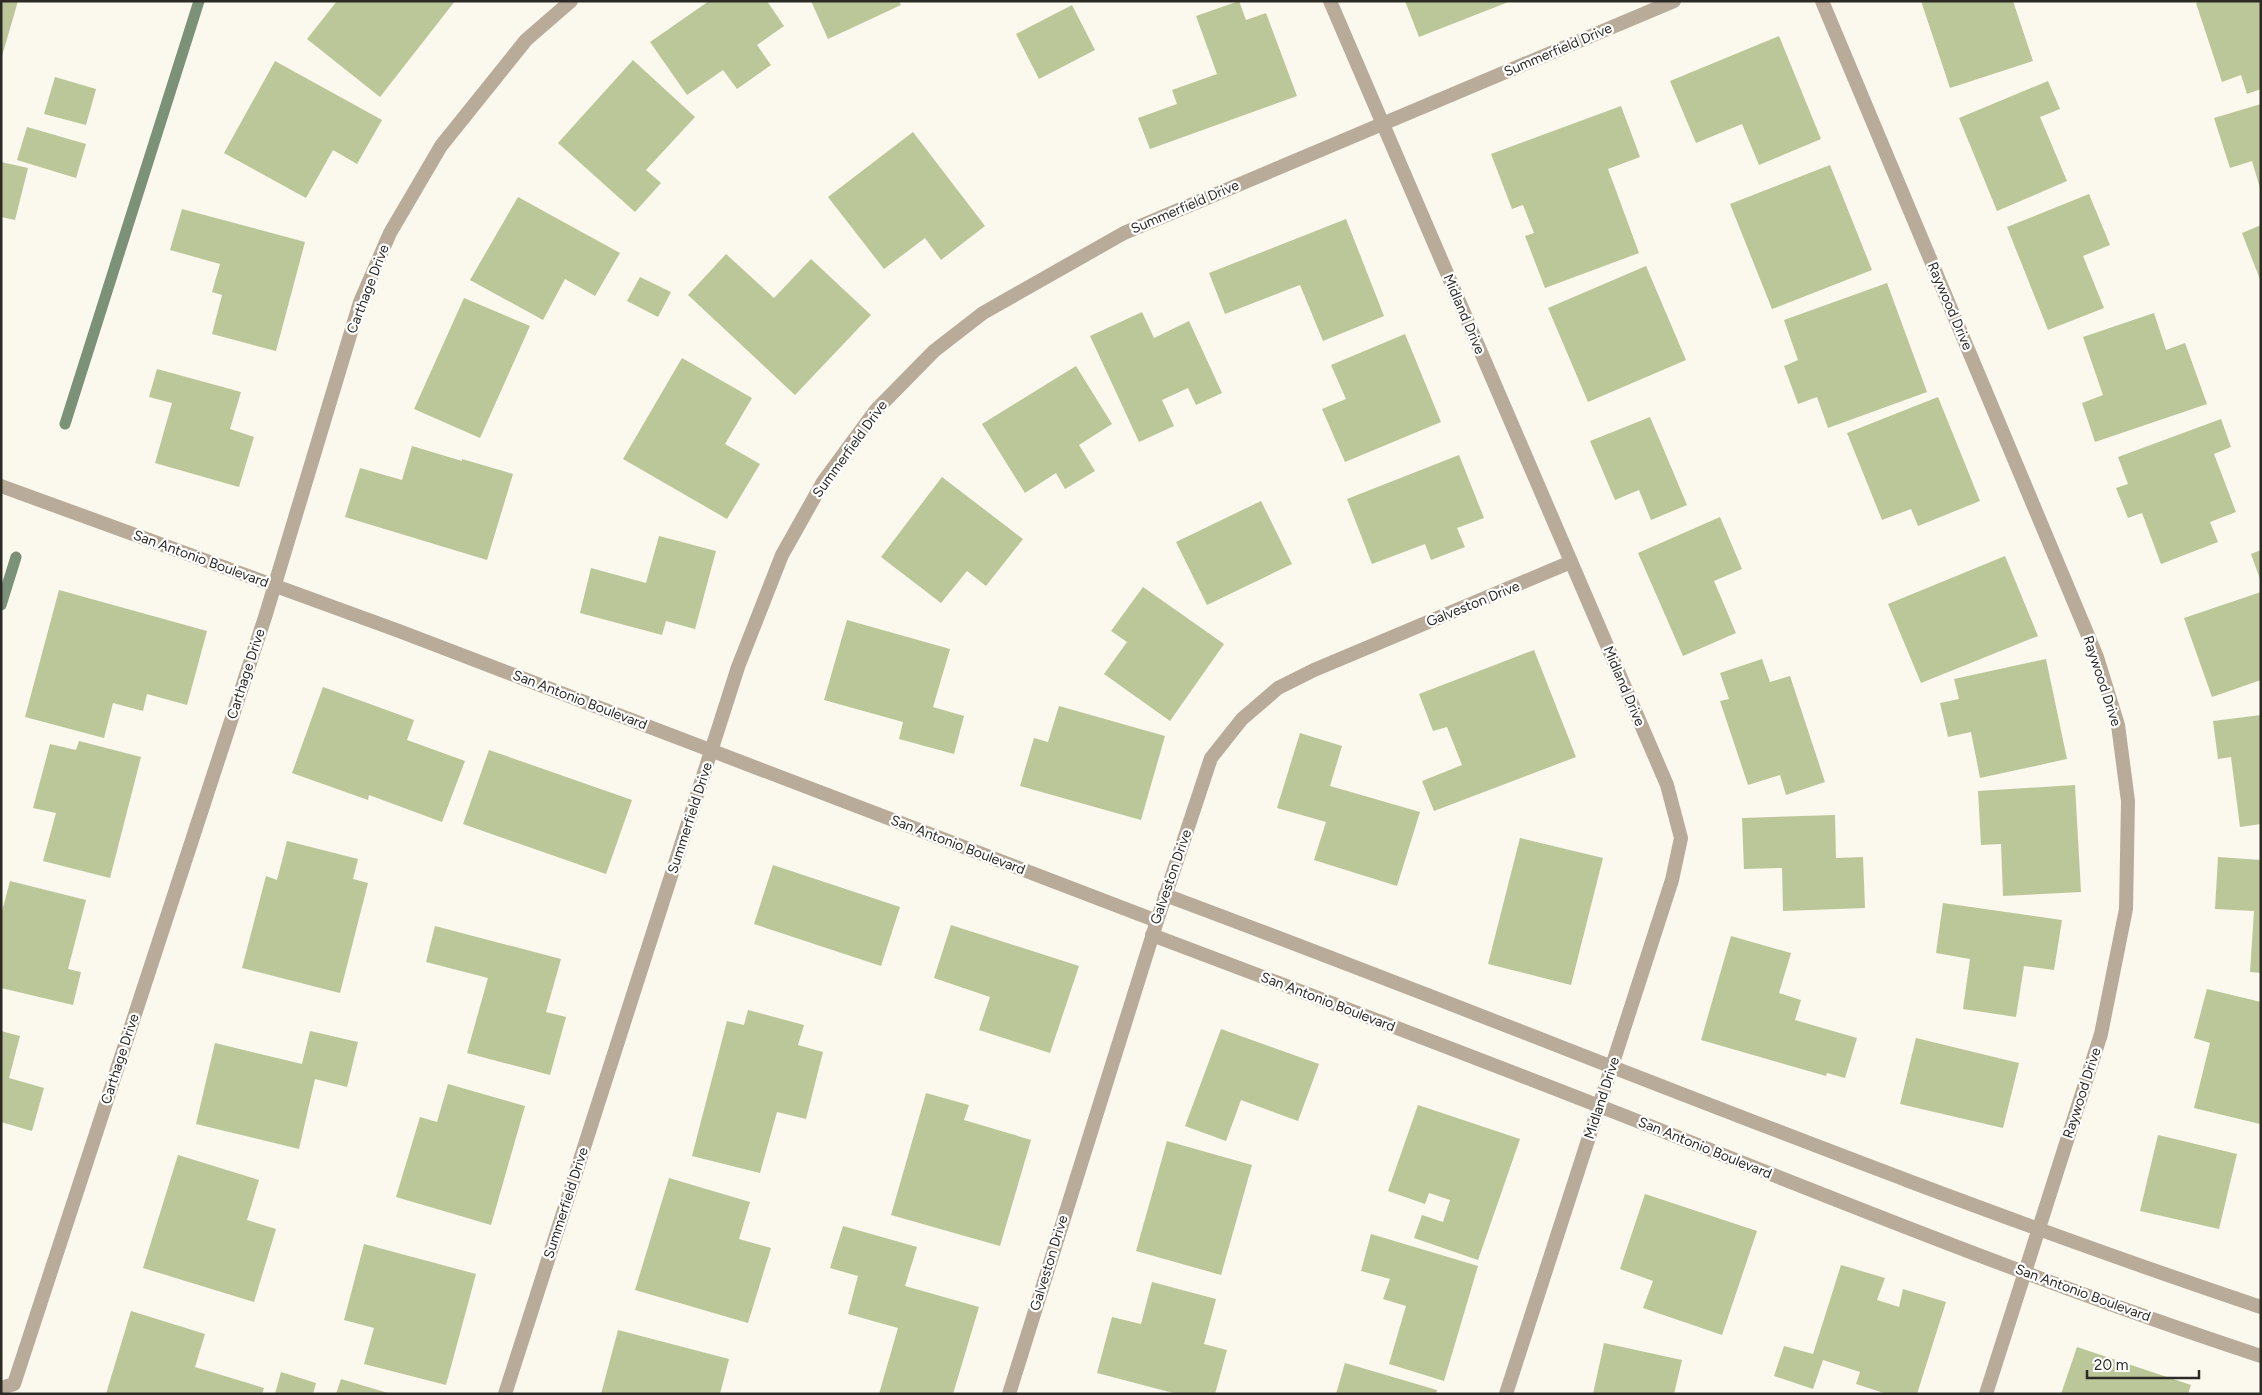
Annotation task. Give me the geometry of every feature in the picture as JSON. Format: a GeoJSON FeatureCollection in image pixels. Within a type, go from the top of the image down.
{"type":"FeatureCollection","features":[{"type":"Feature","properties":{"kind":"street","name":"Carthage Drive"},"geometry":{"type":"LineString","coordinates":[[9,1389],[275,586],[360,302],[390,233],[441,146],[526,40],[570,1]]}},
{"type":"Feature","properties":{"kind":"street","name":"Midland Drive"},"geometry":{"type":"LineString","coordinates":[[1330,1],[1667,785],[1681,838],[1672,880],[1506,1394]]}},
{"type":"Feature","properties":{"kind":"street","name":"Summerfield Drive"},"geometry":{"type":"LineString","coordinates":[[506,1394],[738,667],[782,555],[823,482],[876,410],[934,351],[982,313],[1124,233],[1674,1]]}},
{"type":"Feature","properties":{"kind":"street","name":"Raywood Drive"},"geometry":{"type":"LineString","coordinates":[[1822,1],[2097,657],[2118,725],[2128,801],[2126,909],[2100,1034],[1986,1394]]}},
{"type":"Feature","properties":{"kind":"street","name":"San Antonio Boulevard"},"geometry":{"type":"LineString","coordinates":[[1,486],[275,586],[1156,921]]}},
{"type":"Feature","properties":{"kind":"street","name":"Galveston Drive"},"geometry":{"type":"LineString","coordinates":[[1008,1394],[1156,921],[1211,758],[1242,719],[1278,688],[1314,670],[1571,562]]}},
{"type":"Feature","properties":{"kind":"street"},"geometry":{"type":"LineString","coordinates":[[1165,895],[2107,1255],[2261,1307]]}},
{"type":"Feature","properties":{"kind":"street","name":"San Antonio Boulevard"},"geometry":{"type":"LineString","coordinates":[[1152,935],[1599,1106],[1841,1202],[2094,1298],[2261,1356]]}},
{"type":"Feature","properties":{"kind":"building"},"geometry":{"type":"Polygon","coordinates":[[[1,1],[18,1],[2,56],[1,55],[1,1]]]}},
{"type":"Feature","properties":{"kind":"building"},"geometry":{"type":"Polygon","coordinates":[[[337,1],[455,1],[380,97],[307,39],[337,1]]]}},
{"type":"Feature","properties":{"kind":"building"},"geometry":{"type":"Polygon","coordinates":[[[709,1],[767,1],[784,26],[757,45],[771,65],[737,89],[723,70],[687,95],[650,42],[709,1]]]}},
{"type":"Feature","properties":{"kind":"building"},"geometry":{"type":"Polygon","coordinates":[[[811,1],[899,1],[901,5],[828,39],[811,1]]]}},
{"type":"Feature","properties":{"kind":"building"},"geometry":{"type":"Polygon","coordinates":[[[1239,1],[1246,20],[1266,13],[1297,96],[1150,149],[1138,118],[1177,104],[1172,90],[1217,74],[1196,16],[1239,1]]]}},
{"type":"Feature","properties":{"kind":"building"},"geometry":{"type":"Polygon","coordinates":[[[1405,1],[1511,1],[1419,37],[1405,1]]]}},
{"type":"Feature","properties":{"kind":"building"},"geometry":{"type":"Polygon","coordinates":[[[1921,1],[2013,1],[2033,61],[1950,88],[1921,1]]]}},
{"type":"Feature","properties":{"kind":"building"},"geometry":{"type":"Polygon","coordinates":[[[2202,1],[2261,1],[2261,89],[2247,94],[2241,75],[2222,82],[2196,3],[2202,1]]]}},
{"type":"Feature","properties":{"kind":"building"},"geometry":{"type":"Polygon","coordinates":[[[1072,5],[1095,50],[1039,79],[1016,34],[1072,5]]]}},
{"type":"Feature","properties":{"kind":"building"},"geometry":{"type":"Polygon","coordinates":[[[1779,36],[1821,139],[1759,165],[1742,124],[1696,143],[1670,81],[1779,36]]]}},
{"type":"Feature","properties":{"kind":"building"},"geometry":{"type":"Polygon","coordinates":[[[633,60],[695,117],[646,170],[661,183],[635,212],[558,143],[633,60]]]}},
{"type":"Feature","properties":{"kind":"building"},"geometry":{"type":"Polygon","coordinates":[[[275,61],[382,120],[357,164],[333,150],[306,198],[224,153],[275,61]]]}},
{"type":"Feature","properties":{"kind":"building"},"geometry":{"type":"Polygon","coordinates":[[[55,77],[96,89],[86,125],[44,114],[55,77]]]}},
{"type":"Feature","properties":{"kind":"building"},"geometry":{"type":"Polygon","coordinates":[[[2048,81],[2060,109],[2040,117],[2067,181],[1997,211],[1959,118],[2048,81]]]}},
{"type":"Feature","properties":{"kind":"building"},"geometry":{"type":"Polygon","coordinates":[[[2261,104],[2260,188],[2252,161],[2230,168],[2214,118],[2261,104]]]}},
{"type":"Feature","properties":{"kind":"building"},"geometry":{"type":"Polygon","coordinates":[[[1621,106],[1640,157],[1608,169],[1639,253],[1545,288],[1525,236],[1534,233],[1523,205],[1512,209],[1491,154],[1621,106]]]}},
{"type":"Feature","properties":{"kind":"building"},"geometry":{"type":"Polygon","coordinates":[[[27,127],[86,144],[76,178],[17,160],[27,127]]]}},
{"type":"Feature","properties":{"kind":"building"},"geometry":{"type":"Polygon","coordinates":[[[913,132],[985,226],[941,260],[925,238],[884,269],[828,197],[913,132]]]}},
{"type":"Feature","properties":{"kind":"building"},"geometry":{"type":"Polygon","coordinates":[[[1,162],[28,168],[15,220],[1,217],[1,162]]]}},
{"type":"Feature","properties":{"kind":"building"},"geometry":{"type":"Polygon","coordinates":[[[1830,165],[1872,270],[1772,309],[1730,204],[1830,165]]]}},
{"type":"Feature","properties":{"kind":"building"},"geometry":{"type":"Polygon","coordinates":[[[2089,194],[2110,245],[2083,256],[2104,308],[2048,330],[2007,227],[2089,194]]]}},
{"type":"Feature","properties":{"kind":"building"},"geometry":{"type":"Polygon","coordinates":[[[518,197],[620,253],[595,296],[565,279],[543,320],[470,280],[518,197]]]}},
{"type":"Feature","properties":{"kind":"building"},"geometry":{"type":"Polygon","coordinates":[[[182,209],[305,242],[276,351],[212,334],[222,295],[212,292],[220,264],[170,250],[182,209]]]}},
{"type":"Feature","properties":{"kind":"building"},"geometry":{"type":"Polygon","coordinates":[[[1346,219],[1384,316],[1323,341],[1300,285],[1225,314],[1209,273],[1346,219]]]}},
{"type":"Feature","properties":{"kind":"building"},"geometry":{"type":"Polygon","coordinates":[[[2261,225],[2261,282],[2242,233],[2261,225]]]}},
{"type":"Feature","properties":{"kind":"building"},"geometry":{"type":"Polygon","coordinates":[[[726,254],[774,298],[811,259],[871,315],[795,395],[688,295],[726,254]]]}},
{"type":"Feature","properties":{"kind":"building"},"geometry":{"type":"Polygon","coordinates":[[[1646,266],[1686,360],[1588,402],[1548,308],[1646,266]]]}},
{"type":"Feature","properties":{"kind":"building"},"geometry":{"type":"Polygon","coordinates":[[[640,277],[671,292],[658,317],[627,301],[640,277]]]}},
{"type":"Feature","properties":{"kind":"building"},"geometry":{"type":"Polygon","coordinates":[[[1887,283],[1927,392],[1828,428],[1817,397],[1798,404],[1784,366],[1798,360],[1784,320],[1887,283]]]}},
{"type":"Feature","properties":{"kind":"building"},"geometry":{"type":"Polygon","coordinates":[[[464,298],[530,326],[480,438],[414,409],[464,298]]]}},
{"type":"Feature","properties":{"kind":"building"},"geometry":{"type":"Polygon","coordinates":[[[1142,312],[1154,338],[1189,321],[1222,393],[1196,405],[1188,388],[1162,400],[1174,426],[1139,442],[1090,336],[1142,312]]]}},
{"type":"Feature","properties":{"kind":"building"},"geometry":{"type":"Polygon","coordinates":[[[2154,313],[2166,350],[2185,343],[2207,404],[2095,442],[2082,403],[2103,395],[2083,337],[2154,313]]]}},
{"type":"Feature","properties":{"kind":"building"},"geometry":{"type":"Polygon","coordinates":[[[1405,334],[1441,422],[1345,462],[1322,409],[1346,399],[1331,365],[1405,334]]]}},
{"type":"Feature","properties":{"kind":"building"},"geometry":{"type":"Polygon","coordinates":[[[682,358],[752,398],[725,444],[760,464],[727,519],[623,459],[682,358]]]}},
{"type":"Feature","properties":{"kind":"building"},"geometry":{"type":"Polygon","coordinates":[[[1076,366],[1112,424],[1079,445],[1095,471],[1065,489],[1056,473],[1025,493],[982,424],[1076,366]]]}},
{"type":"Feature","properties":{"kind":"building"},"geometry":{"type":"Polygon","coordinates":[[[157,369],[241,392],[230,429],[254,437],[239,487],[155,463],[172,403],[149,397],[157,369]]]}},
{"type":"Feature","properties":{"kind":"building"},"geometry":{"type":"Polygon","coordinates":[[[1938,397],[1980,501],[1918,526],[1911,509],[1882,520],[1847,433],[1938,397]]]}},
{"type":"Feature","properties":{"kind":"building"},"geometry":{"type":"Polygon","coordinates":[[[1650,417],[1687,505],[1651,520],[1639,490],[1615,500],[1590,441],[1650,417]]]}},
{"type":"Feature","properties":{"kind":"building"},"geometry":{"type":"Polygon","coordinates":[[[2221,419],[2231,447],[2214,454],[2236,512],[2210,522],[2218,542],[2161,564],[2142,513],[2128,518],[2116,488],[2128,484],[2118,457],[2221,419]]]}},
{"type":"Feature","properties":{"kind":"building"},"geometry":{"type":"Polygon","coordinates":[[[412,446],[513,474],[487,560],[345,517],[360,468],[402,480],[412,446]]]}},
{"type":"Feature","properties":{"kind":"building"},"geometry":{"type":"Polygon","coordinates":[[[1459,455],[1484,518],[1457,528],[1465,547],[1431,560],[1425,544],[1372,564],[1347,499],[1459,455]]]}},
{"type":"Feature","properties":{"kind":"building"},"geometry":{"type":"Polygon","coordinates":[[[942,477],[1023,539],[986,586],[967,571],[941,603],[881,557],[942,477]]]}},
{"type":"Feature","properties":{"kind":"building"},"geometry":{"type":"Polygon","coordinates":[[[1261,501],[1292,564],[1207,605],[1176,542],[1261,501]]]}},
{"type":"Feature","properties":{"kind":"building"},"geometry":{"type":"Polygon","coordinates":[[[1720,517],[1742,569],[1714,581],[1736,633],[1683,656],[1638,553],[1720,517]]]}},
{"type":"Feature","properties":{"kind":"building"},"geometry":{"type":"Polygon","coordinates":[[[659,536],[716,551],[695,629],[666,621],[662,635],[580,613],[591,568],[646,583],[659,536]]]}},
{"type":"Feature","properties":{"kind":"building"},"geometry":{"type":"Polygon","coordinates":[[[2261,550],[2261,579],[2260,579],[2251,554],[2261,550]]]}},
{"type":"Feature","properties":{"kind":"building"},"geometry":{"type":"Polygon","coordinates":[[[2005,556],[2038,636],[1921,683],[1888,604],[2005,556]]]}},
{"type":"Feature","properties":{"kind":"building"},"geometry":{"type":"Polygon","coordinates":[[[1143,587],[1224,644],[1170,721],[1104,674],[1127,642],[1111,631],[1143,587]]]}},
{"type":"Feature","properties":{"kind":"building"},"geometry":{"type":"Polygon","coordinates":[[[59,590],[207,631],[187,705],[147,694],[143,711],[113,703],[104,738],[25,717],[59,590]]]}},
{"type":"Feature","properties":{"kind":"building"},"geometry":{"type":"Polygon","coordinates":[[[2261,592],[2261,680],[2212,697],[2184,618],[2261,592]]]}},
{"type":"Feature","properties":{"kind":"building"},"geometry":{"type":"Polygon","coordinates":[[[847,620],[950,649],[933,707],[964,716],[954,754],[899,739],[903,722],[824,700],[847,620]]]}},
{"type":"Feature","properties":{"kind":"building"},"geometry":{"type":"Polygon","coordinates":[[[1534,650],[1576,757],[1434,811],[1422,781],[1462,765],[1447,727],[1433,731],[1419,694],[1534,650]]]}},
{"type":"Feature","properties":{"kind":"building"},"geometry":{"type":"Polygon","coordinates":[[[1762,659],[1770,682],[1790,676],[1825,782],[1786,795],[1780,775],[1748,785],[1720,701],[1729,699],[1720,673],[1762,659]]]}},
{"type":"Feature","properties":{"kind":"building"},"geometry":{"type":"Polygon","coordinates":[[[2046,659],[2067,759],[1980,778],[1971,732],[1948,737],[1940,703],[1959,699],[1954,679],[2046,659]]]}},
{"type":"Feature","properties":{"kind":"building"},"geometry":{"type":"Polygon","coordinates":[[[323,687],[414,720],[407,740],[465,761],[442,822],[369,795],[368,800],[292,773],[323,687]]]}},
{"type":"Feature","properties":{"kind":"building"},"geometry":{"type":"Polygon","coordinates":[[[1059,706],[1165,736],[1141,820],[1020,786],[1034,738],[1048,742],[1059,706]]]}},
{"type":"Feature","properties":{"kind":"building"},"geometry":{"type":"Polygon","coordinates":[[[2261,715],[2261,824],[2240,827],[2231,757],[2218,759],[2213,721],[2261,715]]]}},
{"type":"Feature","properties":{"kind":"building"},"geometry":{"type":"Polygon","coordinates":[[[1300,733],[1342,746],[1330,786],[1420,812],[1397,886],[1314,860],[1326,822],[1277,808],[1300,733]]]}},
{"type":"Feature","properties":{"kind":"building"},"geometry":{"type":"Polygon","coordinates":[[[79,741],[141,757],[110,878],[43,861],[56,813],[33,808],[50,744],[76,750],[79,741]]]}},
{"type":"Feature","properties":{"kind":"building"},"geometry":{"type":"Polygon","coordinates":[[[489,750],[632,800],[606,874],[463,824],[489,750]]]}},
{"type":"Feature","properties":{"kind":"building"},"geometry":{"type":"Polygon","coordinates":[[[2075,785],[2081,892],[2003,896],[2001,844],[1981,845],[1978,791],[2075,785]]]}},
{"type":"Feature","properties":{"kind":"building"},"geometry":{"type":"Polygon","coordinates":[[[1835,815],[1836,858],[1863,857],[1865,908],[1783,911],[1782,868],[1744,869],[1742,818],[1835,815]]]}},
{"type":"Feature","properties":{"kind":"building"},"geometry":{"type":"Polygon","coordinates":[[[1520,838],[1603,858],[1571,985],[1488,964],[1520,838]]]}},
{"type":"Feature","properties":{"kind":"building"},"geometry":{"type":"Polygon","coordinates":[[[287,841],[358,859],[353,879],[368,883],[340,993],[242,968],[266,876],[277,880],[287,841]]]}},
{"type":"Feature","properties":{"kind":"building"},"geometry":{"type":"Polygon","coordinates":[[[2218,857],[2261,860],[2261,973],[2250,972],[2254,911],[2215,909],[2218,857]]]}},
{"type":"Feature","properties":{"kind":"building"},"geometry":{"type":"Polygon","coordinates":[[[773,865],[900,907],[881,966],[754,924],[773,865]]]}},
{"type":"Feature","properties":{"kind":"building"},"geometry":{"type":"Polygon","coordinates":[[[10,881],[86,900],[68,969],[81,972],[73,1005],[1,988],[1,915],[10,881]]]}},
{"type":"Feature","properties":{"kind":"building"},"geometry":{"type":"Polygon","coordinates":[[[1943,903],[2062,920],[2054,970],[2024,966],[2016,1017],[1963,1009],[1970,959],[1936,953],[1943,903]]]}},
{"type":"Feature","properties":{"kind":"building"},"geometry":{"type":"Polygon","coordinates":[[[951,925],[1079,966],[1050,1053],[979,1030],[990,997],[934,978],[951,925]]]}},
{"type":"Feature","properties":{"kind":"building"},"geometry":{"type":"Polygon","coordinates":[[[435,926],[561,959],[546,1012],[566,1017],[550,1075],[467,1053],[488,978],[426,962],[435,926]]]}},
{"type":"Feature","properties":{"kind":"building"},"geometry":{"type":"Polygon","coordinates":[[[1731,936],[1791,953],[1779,993],[1801,1000],[1795,1020],[1857,1038],[1845,1078],[1827,1073],[1826,1076],[1701,1040],[1731,936]]]}},
{"type":"Feature","properties":{"kind":"building"},"geometry":{"type":"Polygon","coordinates":[[[2207,989],[2261,1002],[2260,1124],[2194,1108],[2210,1043],[2194,1038],[2207,989]]]}},
{"type":"Feature","properties":{"kind":"building"},"geometry":{"type":"Polygon","coordinates":[[[748,1010],[804,1025],[798,1045],[823,1052],[806,1119],[777,1112],[760,1173],[692,1156],[727,1021],[744,1025],[748,1010]]]}},
{"type":"Feature","properties":{"kind":"building"},"geometry":{"type":"Polygon","coordinates":[[[1221,1029],[1319,1064],[1298,1121],[1241,1100],[1226,1141],[1185,1126],[1221,1029]]]}},
{"type":"Feature","properties":{"kind":"building"},"geometry":{"type":"Polygon","coordinates":[[[1,1031],[20,1036],[9,1078],[44,1088],[32,1131],[1,1122],[1,1031]]]}},
{"type":"Feature","properties":{"kind":"building"},"geometry":{"type":"Polygon","coordinates":[[[310,1031],[358,1042],[347,1087],[315,1079],[299,1149],[196,1124],[215,1043],[302,1064],[310,1031]]]}},
{"type":"Feature","properties":{"kind":"building"},"geometry":{"type":"Polygon","coordinates":[[[1916,1038],[2019,1063],[2003,1128],[1900,1104],[1916,1038]]]}},
{"type":"Feature","properties":{"kind":"building"},"geometry":{"type":"Polygon","coordinates":[[[448,1084],[525,1106],[491,1225],[396,1197],[420,1117],[437,1122],[448,1084]]]}},
{"type":"Feature","properties":{"kind":"building"},"geometry":{"type":"Polygon","coordinates":[[[926,1093],[969,1105],[964,1120],[1031,1140],[1000,1246],[891,1215],[926,1093]]]}},
{"type":"Feature","properties":{"kind":"building"},"geometry":{"type":"Polygon","coordinates":[[[1418,1105],[1520,1139],[1478,1260],[1414,1238],[1422,1215],[1443,1222],[1450,1200],[1429,1193],[1425,1204],[1388,1191],[1418,1105]]]}},
{"type":"Feature","properties":{"kind":"building"},"geometry":{"type":"Polygon","coordinates":[[[2158,1135],[2237,1154],[2219,1229],[2140,1211],[2158,1135]]]}},
{"type":"Feature","properties":{"kind":"building"},"geometry":{"type":"Polygon","coordinates":[[[1167,1141],[1252,1165],[1221,1275],[1136,1251],[1167,1141]]]}},
{"type":"Feature","properties":{"kind":"building"},"geometry":{"type":"Polygon","coordinates":[[[178,1155],[259,1180],[247,1220],[276,1229],[254,1302],[143,1268],[178,1155]]]}},
{"type":"Feature","properties":{"kind":"building"},"geometry":{"type":"Polygon","coordinates":[[[669,1178],[750,1202],[739,1239],[771,1248],[748,1323],[635,1290],[669,1178]]]}},
{"type":"Feature","properties":{"kind":"building"},"geometry":{"type":"Polygon","coordinates":[[[1645,1194],[1757,1231],[1722,1335],[1643,1308],[1653,1281],[1620,1269],[1645,1194]]]}},
{"type":"Feature","properties":{"kind":"building"},"geometry":{"type":"Polygon","coordinates":[[[843,1226],[917,1247],[905,1286],[979,1307],[953,1394],[879,1394],[898,1328],[848,1314],[858,1276],[830,1268],[843,1226]]]}},
{"type":"Feature","properties":{"kind":"building"},"geometry":{"type":"Polygon","coordinates":[[[1371,1234],[1478,1266],[1444,1381],[1389,1364],[1406,1306],[1383,1299],[1390,1279],[1361,1271],[1371,1234]]]}},
{"type":"Feature","properties":{"kind":"building"},"geometry":{"type":"Polygon","coordinates":[[[364,1244],[476,1274],[446,1385],[364,1364],[374,1328],[344,1320],[364,1244]]]}},
{"type":"Feature","properties":{"kind":"building"},"geometry":{"type":"Polygon","coordinates":[[[1841,1265],[1885,1278],[1877,1300],[1899,1307],[1903,1289],[1946,1302],[1917,1394],[1887,1394],[1856,1384],[1860,1372],[1823,1360],[1813,1389],[1774,1376],[1784,1346],[1813,1354],[1841,1265]]]}},
{"type":"Feature","properties":{"kind":"building"},"geometry":{"type":"Polygon","coordinates":[[[1152,1282],[1216,1299],[1204,1344],[1227,1350],[1215,1394],[1177,1394],[1097,1373],[1112,1317],[1141,1324],[1152,1282]]]}},
{"type":"Feature","properties":{"kind":"building"},"geometry":{"type":"Polygon","coordinates":[[[131,1311],[205,1334],[195,1367],[264,1388],[262,1394],[106,1394],[131,1311]]]}},
{"type":"Feature","properties":{"kind":"building"},"geometry":{"type":"Polygon","coordinates":[[[618,1330],[729,1359],[720,1394],[601,1394],[618,1330]]]}},
{"type":"Feature","properties":{"kind":"building"},"geometry":{"type":"Polygon","coordinates":[[[1604,1343],[1682,1360],[1674,1394],[1593,1394],[1604,1343]]]}},
{"type":"Feature","properties":{"kind":"building"},"geometry":{"type":"Polygon","coordinates":[[[2077,1347],[2191,1385],[2188,1394],[2061,1394],[2077,1347]]]}},
{"type":"Feature","properties":{"kind":"building"},"geometry":{"type":"Polygon","coordinates":[[[1345,1363],[1437,1390],[1436,1394],[1336,1394],[1345,1363]]]}},
{"type":"Feature","properties":{"kind":"building"},"geometry":{"type":"Polygon","coordinates":[[[281,1372],[316,1383],[313,1394],[275,1394],[281,1372]]]}},
{"type":"Feature","properties":{"kind":"building"},"geometry":{"type":"Polygon","coordinates":[[[341,1379],[388,1393],[388,1394],[336,1394],[341,1379]]]}},
{"type":"Feature","properties":{"kind":"waterway"},"geometry":{"type":"LineString","coordinates":[[65,424],[199,1]]}},
{"type":"Feature","properties":{"kind":"waterway"},"geometry":{"type":"LineString","coordinates":[[1,605],[16,557]]}}]}
